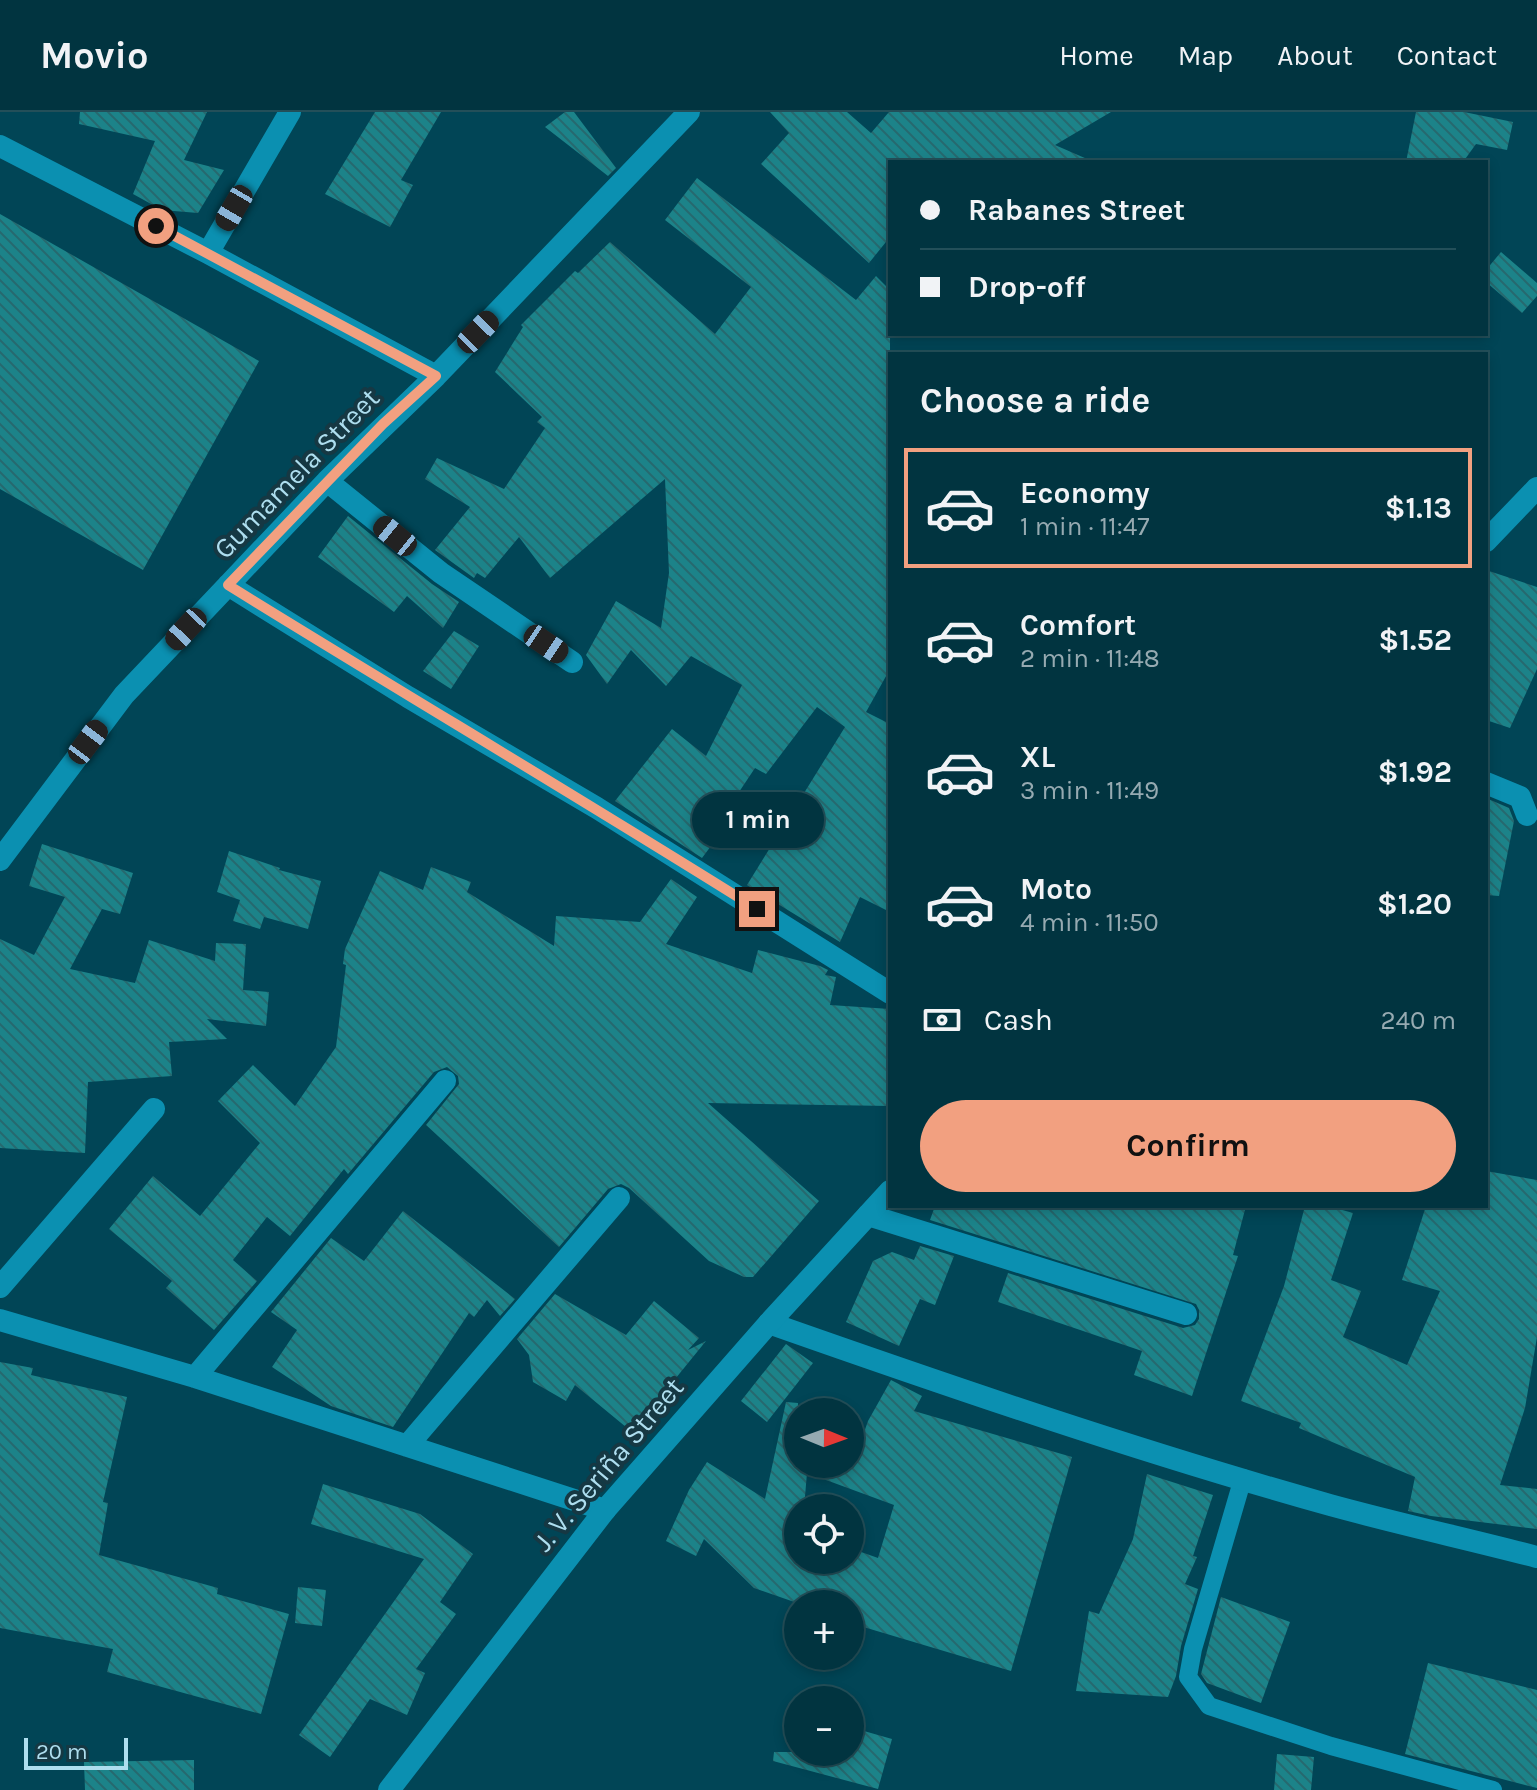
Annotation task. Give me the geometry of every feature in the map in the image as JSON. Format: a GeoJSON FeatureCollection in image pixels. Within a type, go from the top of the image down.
{"type":"FeatureCollection","features":[{"type":"Feature","properties":{"kind":"street"},"geometry":{"type":"LineString","coordinates":[[208,253],[290,112]]}},
{"type":"Feature","properties":{"kind":"street","name":"Gumamela Street"},"geometry":{"type":"LineString","coordinates":[[0,860],[124,695],[327,481],[436,376],[689,112]]}},
{"type":"Feature","properties":{"kind":"street"},"geometry":{"type":"LineString","coordinates":[[0,146],[208,253],[436,376]]}},
{"type":"Feature","properties":{"kind":"street"},"geometry":{"type":"LineString","coordinates":[[327,481],[441,573],[572,662]]}},
{"type":"Feature","properties":{"kind":"street"},"geometry":{"type":"LineString","coordinates":[[1488,539],[1537,488]]}},
{"type":"Feature","properties":{"kind":"street"},"geometry":{"type":"LineString","coordinates":[[228,585],[408,697],[597,808],[888,992]]}},
{"type":"Feature","properties":{"kind":"street"},"geometry":{"type":"LineString","coordinates":[[1488,784],[1520,797],[1527,815]]}},
{"type":"Feature","properties":{"kind":"street"},"geometry":{"type":"LineString","coordinates":[[195,1377],[445,1081]]}},
{"type":"Feature","properties":{"kind":"street"},"geometry":{"type":"LineString","coordinates":[[0,1287],[154,1109]]}},
{"type":"Feature","properties":{"kind":"street","name":"J. V. Seriña Street"},"geometry":{"type":"LineString","coordinates":[[389,1790],[605,1510],[888,1193]]}},
{"type":"Feature","properties":{"kind":"street"},"geometry":{"type":"LineString","coordinates":[[407,1446],[619,1198]]}},
{"type":"Feature","properties":{"kind":"street"},"geometry":{"type":"LineString","coordinates":[[868,1215],[1186,1314]]}},
{"type":"Feature","properties":{"kind":"street"},"geometry":{"type":"LineString","coordinates":[[0,1320],[195,1377],[605,1510]]}},
{"type":"Feature","properties":{"kind":"street"},"geometry":{"type":"LineString","coordinates":[[769,1323],[1002,1404],[1331,1505],[1537,1557]]}},
{"type":"Feature","properties":{"kind":"lane"},"geometry":{"type":"LineString","coordinates":[[1243,1478],[1193,1649],[1188,1677],[1209,1706],[1331,1746],[1493,1790]]}},
{"type":"Feature","properties":{"kind":"building"},"geometry":{"type":"Polygon","coordinates":[[[80,112],[207,112],[184,160],[224,170],[198,213],[162,210],[133,194],[155,141],[79,124],[80,112]]]}},
{"type":"Feature","properties":{"kind":"building"},"geometry":{"type":"Polygon","coordinates":[[[375,112],[441,112],[401,180],[413,185],[390,227],[325,194],[375,112]]]}},
{"type":"Feature","properties":{"kind":"building"},"geometry":{"type":"Polygon","coordinates":[[[565,112],[574,112],[616,168],[608,176],[545,127],[565,112]]]}},
{"type":"Feature","properties":{"kind":"building"},"geometry":{"type":"Polygon","coordinates":[[[770,112],[847,112],[871,133],[889,112],[1111,112],[1055,145],[1089,160],[888,160],[888,239],[869,263],[761,164],[789,133],[770,112]]]}},
{"type":"Feature","properties":{"kind":"building"},"geometry":{"type":"Polygon","coordinates":[[[1416,112],[1464,112],[1513,122],[1507,150],[1476,144],[1464,160],[1406,160],[1416,112]]]}},
{"type":"Feature","properties":{"kind":"building"},"geometry":{"type":"Polygon","coordinates":[[[697,178],[856,300],[876,276],[888,288],[888,673],[866,712],[888,723],[888,911],[860,897],[840,942],[747,885],[845,727],[817,707],[766,774],[755,768],[725,813],[732,818],[702,858],[615,801],[672,729],[706,756],[742,685],[691,656],[666,686],[631,650],[607,684],[586,655],[616,601],[661,628],[669,573],[665,479],[550,578],[519,537],[485,578],[477,573],[474,578],[435,550],[470,507],[425,479],[437,458],[504,489],[545,428],[537,422],[542,417],[495,372],[523,327],[521,325],[575,271],[578,273],[610,242],[715,334],[751,287],[665,220],[697,178]]]}},
{"type":"Feature","properties":{"kind":"building"},"geometry":{"type":"Polygon","coordinates":[[[0,214],[259,361],[143,570],[0,489],[0,214]]]}},
{"type":"Feature","properties":{"kind":"building"},"geometry":{"type":"Polygon","coordinates":[[[1501,252],[1537,283],[1537,296],[1522,313],[1488,284],[1488,268],[1501,252]]]}},
{"type":"Feature","properties":{"kind":"building"},"geometry":{"type":"Polygon","coordinates":[[[348,516],[459,602],[443,628],[407,596],[394,612],[318,557],[348,516]]]}},
{"type":"Feature","properties":{"kind":"building"},"geometry":{"type":"Polygon","coordinates":[[[1488,571],[1537,587],[1537,669],[1510,728],[1488,721],[1488,571]]]}},
{"type":"Feature","properties":{"kind":"building"},"geometry":{"type":"Polygon","coordinates":[[[454,631],[479,646],[451,689],[423,671],[454,631]]]}},
{"type":"Feature","properties":{"kind":"building"},"geometry":{"type":"Polygon","coordinates":[[[1488,799],[1509,808],[1514,821],[1499,896],[1488,895],[1488,799]]]}},
{"type":"Feature","properties":{"kind":"building"},"geometry":{"type":"Polygon","coordinates":[[[42,844],[133,873],[120,914],[102,909],[70,969],[135,983],[149,940],[215,961],[216,943],[246,944],[243,990],[269,992],[266,1026],[207,1019],[227,1039],[169,1042],[172,1076],[88,1082],[85,1153],[0,1148],[0,939],[34,955],[65,897],[29,886],[42,844]]]}},
{"type":"Feature","properties":{"kind":"building"},"geometry":{"type":"Polygon","coordinates":[[[229,851],[279,870],[321,881],[308,929],[264,917],[260,929],[233,921],[240,900],[217,892],[229,851]]]}},
{"type":"Feature","properties":{"kind":"building"},"geometry":{"type":"Polygon","coordinates":[[[431,867],[471,882],[467,892],[554,946],[556,916],[640,922],[671,879],[697,897],[666,944],[752,973],[758,950],[820,966],[828,970],[825,975],[836,977],[830,1005],[888,1009],[888,1106],[708,1103],[819,1201],[753,1277],[744,1277],[709,1261],[621,1184],[608,1189],[559,1247],[426,1125],[459,1084],[458,1076],[447,1067],[434,1072],[348,1174],[344,1169],[290,1236],[267,1217],[233,1260],[257,1281],[214,1330],[166,1288],[172,1281],[109,1229],[153,1176],[200,1216],[260,1143],[218,1101],[253,1065],[295,1106],[336,1047],[346,965],[343,964],[345,949],[380,871],[423,890],[431,867]]]}},
{"type":"Feature","properties":{"kind":"building"},"geometry":{"type":"Polygon","coordinates":[[[1488,1171],[1537,1180],[1537,1337],[1525,1408],[1500,1485],[1537,1489],[1537,1529],[1408,1511],[1415,1477],[1299,1428],[1301,1423],[1241,1401],[1284,1286],[1304,1208],[1335,1208],[1353,1213],[1331,1280],[1361,1291],[1343,1337],[1407,1365],[1440,1291],[1402,1280],[1425,1208],[1488,1208],[1488,1171]]]}},
{"type":"Feature","properties":{"kind":"building"},"geometry":{"type":"Polygon","coordinates":[[[934,1208],[1245,1208],[1233,1255],[1238,1256],[1192,1396],[1134,1375],[1142,1351],[998,1302],[1008,1273],[1183,1328],[1195,1325],[1199,1319],[1196,1304],[930,1220],[934,1208]]]}},
{"type":"Feature","properties":{"kind":"building"},"geometry":{"type":"Polygon","coordinates":[[[403,1211],[515,1299],[500,1316],[487,1300],[474,1317],[469,1313],[393,1427],[331,1406],[272,1367],[297,1330],[271,1312],[331,1238],[364,1261],[403,1211]]]}},
{"type":"Feature","properties":{"kind":"building"},"geometry":{"type":"Polygon","coordinates":[[[920,1246],[954,1256],[935,1305],[920,1299],[899,1346],[846,1322],[873,1261],[892,1252],[914,1260],[920,1246]]]}},
{"type":"Feature","properties":{"kind":"building"},"geometry":{"type":"Polygon","coordinates":[[[555,1294],[626,1335],[654,1301],[699,1338],[688,1350],[706,1341],[632,1432],[575,1385],[566,1401],[533,1382],[529,1355],[517,1339],[555,1294]]]}},
{"type":"Feature","properties":{"kind":"building"},"geometry":{"type":"Polygon","coordinates":[[[786,1344],[813,1363],[767,1422],[741,1401],[786,1344]]]}},
{"type":"Feature","properties":{"kind":"building"},"geometry":{"type":"Polygon","coordinates":[[[0,1362],[33,1368],[31,1375],[127,1397],[103,1502],[108,1503],[99,1555],[218,1588],[217,1594],[289,1614],[261,1714],[107,1672],[113,1649],[0,1628],[0,1362]]]}},
{"type":"Feature","properties":{"kind":"building"},"geometry":{"type":"Polygon","coordinates":[[[891,1380],[922,1396],[914,1411],[1072,1457],[1011,1671],[864,1627],[864,1590],[784,1590],[784,1598],[754,1588],[704,1539],[696,1556],[666,1541],[689,1490],[707,1462],[765,1499],[784,1411],[784,1478],[807,1478],[805,1494],[784,1494],[784,1574],[864,1574],[864,1553],[878,1558],[894,1505],[821,1478],[864,1478],[864,1432],[891,1380]]]}},
{"type":"Feature","properties":{"kind":"building"},"geometry":{"type":"Polygon","coordinates":[[[1147,1474],[1213,1495],[1193,1556],[1197,1557],[1185,1584],[1198,1589],[1181,1646],[1176,1676],[1168,1697],[1076,1691],[1089,1611],[1099,1614],[1133,1539],[1147,1474]]]}},
{"type":"Feature","properties":{"kind":"building"},"geometry":{"type":"Polygon","coordinates":[[[323,1484],[420,1514],[473,1554],[440,1602],[456,1614],[416,1669],[425,1673],[407,1715],[370,1699],[330,1757],[299,1735],[424,1559],[311,1524],[323,1484]]]}},
{"type":"Feature","properties":{"kind":"building"},"geometry":{"type":"Polygon","coordinates":[[[298,1587],[326,1590],[322,1626],[295,1623],[298,1587]]]}},
{"type":"Feature","properties":{"kind":"building"},"geometry":{"type":"Polygon","coordinates":[[[1221,1597],[1290,1622],[1261,1703],[1207,1683],[1201,1674],[1221,1597]]]}},
{"type":"Feature","properties":{"kind":"building"},"geometry":{"type":"Polygon","coordinates":[[[1428,1663],[1537,1690],[1537,1788],[1405,1754],[1428,1663]]]}},
{"type":"Feature","properties":{"kind":"building"},"geometry":{"type":"Polygon","coordinates":[[[864,1731],[892,1739],[878,1789],[792,1766],[864,1766],[864,1731]]]}},
{"type":"Feature","properties":{"kind":"building"},"geometry":{"type":"Polygon","coordinates":[[[774,1752],[784,1752],[784,1764],[773,1761],[774,1752]]]}},
{"type":"Feature","properties":{"kind":"building"},"geometry":{"type":"Polygon","coordinates":[[[1277,1754],[1314,1757],[1311,1790],[1274,1790],[1277,1754]]]}},
{"type":"Feature","properties":{"kind":"building"},"geometry":{"type":"Polygon","coordinates":[[[194,1760],[194,1790],[85,1790],[84,1762],[194,1760]]]}},
{"type":"Feature","properties":{"kind":"route"},"geometry":{"type":"LineString","coordinates":[[156,226],[436,376],[383,424],[228,585],[408,697],[597,808],[757,909]]}}]}
